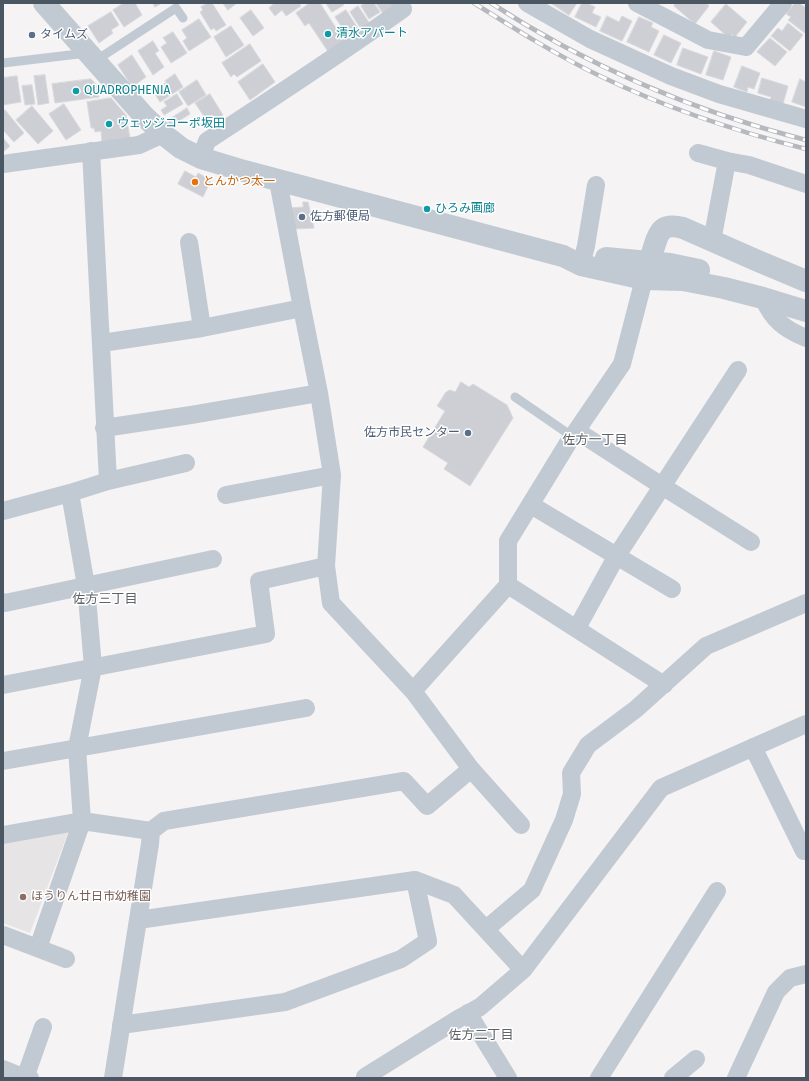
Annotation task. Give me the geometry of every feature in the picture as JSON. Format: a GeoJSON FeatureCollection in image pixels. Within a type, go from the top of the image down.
{"type":"FeatureCollection","features":[{"type":"Feature","properties":{"kind":"street"},"geometry":{"type":"LineString","coordinates":[[44,3],[144,116],[163,134],[182,148],[201,158],[278,181],[576,259],[647,270],[683,280],[724,288],[806,310]]}},
{"type":"Feature","properties":{"kind":"street"},"geometry":{"type":"LineString","coordinates":[[201,158],[207,141],[306,77],[379,26],[402,9],[400,3]]}},
{"type":"Feature","properties":{"kind":"street"},"geometry":{"type":"LineString","coordinates":[[527,3],[590,39],[671,76],[719,94],[806,119]]}},
{"type":"Feature","properties":{"kind":"street"},"geometry":{"type":"LineString","coordinates":[[637,3],[664,8],[708,40],[746,47],[783,3]]}},
{"type":"Feature","properties":{"kind":"street"},"geometry":{"type":"LineString","coordinates":[[3,164],[139,145],[163,134]]}},
{"type":"Feature","properties":{"kind":"street"},"geometry":{"type":"LineString","coordinates":[[91,151],[102,343],[104,428],[108,481]]}},
{"type":"Feature","properties":{"kind":"street"},"geometry":{"type":"LineString","coordinates":[[698,153],[749,165],[806,184]]}},
{"type":"Feature","properties":{"kind":"street"},"geometry":{"type":"LineString","coordinates":[[712,241],[727,161]]}},
{"type":"Feature","properties":{"kind":"street"},"geometry":{"type":"LineString","coordinates":[[278,181],[319,393],[332,475],[326,566],[331,603],[413,691],[471,769],[521,826]]}},
{"type":"Feature","properties":{"kind":"street"},"geometry":{"type":"LineString","coordinates":[[576,259],[596,185]]}},
{"type":"Feature","properties":{"kind":"street"},"geometry":{"type":"LineString","coordinates":[[413,691],[508,585],[508,541],[575,434],[622,364],[658,234],[663,229],[668,227],[684,228],[805,279]]}},
{"type":"Feature","properties":{"kind":"street"},"geometry":{"type":"LineString","coordinates":[[189,242],[202,328]]}},
{"type":"Feature","properties":{"kind":"street"},"geometry":{"type":"LineString","coordinates":[[647,270],[690,268],[761,290],[806,310]]}},
{"type":"Feature","properties":{"kind":"street"},"geometry":{"type":"LineString","coordinates":[[763,298],[773,316],[780,324],[806,338]]}},
{"type":"Feature","properties":{"kind":"street"},"geometry":{"type":"LineString","coordinates":[[102,343],[202,328],[302,308]]}},
{"type":"Feature","properties":{"kind":"street"},"geometry":{"type":"LineString","coordinates":[[577,628],[616,557],[738,370]]}},
{"type":"Feature","properties":{"kind":"street"},"geometry":{"type":"LineString","coordinates":[[104,428],[192,415],[319,393]]}},
{"type":"Feature","properties":{"kind":"street"},"geometry":{"type":"LineString","coordinates":[[575,434],[751,542]]}},
{"type":"Feature","properties":{"kind":"street"},"geometry":{"type":"LineString","coordinates":[[3,511],[108,481],[186,463]]}},
{"type":"Feature","properties":{"kind":"street"},"geometry":{"type":"LineString","coordinates":[[226,495],[332,475]]}},
{"type":"Feature","properties":{"kind":"street"},"geometry":{"type":"LineString","coordinates":[[38,948],[82,821],[77,748],[93,667],[86,586],[70,493]]}},
{"type":"Feature","properties":{"kind":"street"},"geometry":{"type":"LineString","coordinates":[[531,505],[672,589]]}},
{"type":"Feature","properties":{"kind":"street"},"geometry":{"type":"LineString","coordinates":[[3,602],[5,603],[213,559]]}},
{"type":"Feature","properties":{"kind":"street"},"geometry":{"type":"LineString","coordinates":[[3,685],[266,634],[259,581],[326,566]]}},
{"type":"Feature","properties":{"kind":"street"},"geometry":{"type":"LineString","coordinates":[[508,585],[664,684]]}},
{"type":"Feature","properties":{"kind":"street"},"geometry":{"type":"LineString","coordinates":[[486,930],[532,890],[564,820],[572,794],[571,773],[588,745],[636,709],[706,646],[806,603]]}},
{"type":"Feature","properties":{"kind":"street"},"geometry":{"type":"LineString","coordinates":[[3,761],[306,708]]}},
{"type":"Feature","properties":{"kind":"street"},"geometry":{"type":"LineString","coordinates":[[365,1077],[480,1007],[523,970],[661,788],[806,724]]}},
{"type":"Feature","properties":{"kind":"street"},"geometry":{"type":"LineString","coordinates":[[753,747],[804,851],[806,851]]}},
{"type":"Feature","properties":{"kind":"street"},"geometry":{"type":"LineString","coordinates":[[3,835],[82,821],[151,831],[164,821],[404,781],[427,806],[471,769]]}},
{"type":"Feature","properties":{"kind":"street"},"geometry":{"type":"LineString","coordinates":[[113,1078],[151,831]]}},
{"type":"Feature","properties":{"kind":"street"},"geometry":{"type":"LineString","coordinates":[[121,1025],[285,1002],[401,960],[428,941],[415,880]]}},
{"type":"Feature","properties":{"kind":"street"},"geometry":{"type":"LineString","coordinates":[[138,920],[415,880],[454,895],[523,970]]}},
{"type":"Feature","properties":{"kind":"street"},"geometry":{"type":"LineString","coordinates":[[608,1075],[717,892]]}},
{"type":"Feature","properties":{"kind":"street"},"geometry":{"type":"LineString","coordinates":[[3,935],[66,959]]}},
{"type":"Feature","properties":{"kind":"street"},"geometry":{"type":"LineString","coordinates":[[736,1078],[776,992],[790,978],[806,974]]}},
{"type":"Feature","properties":{"kind":"street"},"geometry":{"type":"LineString","coordinates":[[468,1013],[508,1078]]}},
{"type":"Feature","properties":{"kind":"street"},"geometry":{"type":"LineString","coordinates":[[25,1078],[43,1026]]}},
{"type":"Feature","properties":{"kind":"street"},"geometry":{"type":"LineString","coordinates":[[673,1078],[696,1059]]}},
{"type":"Feature","properties":{"kind":"street"},"geometry":{"type":"LineString","coordinates":[[3,1069],[25,1078],[30,1078]]}},
{"type":"Feature","properties":{"kind":"lane"},"geometry":{"type":"LineString","coordinates":[[3,63],[92,57],[176,8],[183,18]]}},
{"type":"Feature","properties":{"kind":"lane"},"geometry":{"type":"LineString","coordinates":[[515,397],[575,434]]}},
{"type":"Feature","properties":{"kind":"shaded area","name":"ほうりん廿日市幼稚園"},"geometry":{"type":"Polygon","coordinates":[[[69,830],[30,933],[3,923],[3,842],[69,830]]]}},
{"type":"Feature","properties":{"kind":"building"},"geometry":{"type":"Polygon","coordinates":[[[124,3],[135,3],[142,15],[124,27],[113,10],[124,3]]]}},
{"type":"Feature","properties":{"kind":"building"},"geometry":{"type":"Polygon","coordinates":[[[153,3],[162,3],[155,7],[153,3]]]}},
{"type":"Feature","properties":{"kind":"building"},"geometry":{"type":"Polygon","coordinates":[[[208,3],[212,3],[226,25],[216,31],[214,28],[211,30],[200,12],[203,10],[201,7],[208,3]]]}},
{"type":"Feature","properties":{"kind":"building"},"geometry":{"type":"Polygon","coordinates":[[[223,3],[237,3],[228,10],[223,3]]]}},
{"type":"Feature","properties":{"kind":"building"},"geometry":{"type":"Polygon","coordinates":[[[275,3],[299,3],[301,6],[286,16],[282,10],[275,16],[269,8],[275,3]]]}},
{"type":"Feature","properties":{"kind":"building","name":"清水アパート"},"geometry":{"type":"Polygon","coordinates":[[[310,3],[320,3],[345,42],[329,53],[309,23],[305,26],[296,13],[310,3]]]}},
{"type":"Feature","properties":{"kind":"building"},"geometry":{"type":"Polygon","coordinates":[[[326,3],[342,3],[344,5],[332,12],[326,3]]]}},
{"type":"Feature","properties":{"kind":"building"},"geometry":{"type":"Polygon","coordinates":[[[365,3],[374,3],[380,12],[369,19],[361,6],[365,3]]]}},
{"type":"Feature","properties":{"kind":"building"},"geometry":{"type":"Polygon","coordinates":[[[376,3],[391,3],[393,6],[383,13],[376,3]]]}},
{"type":"Feature","properties":{"kind":"building"},"geometry":{"type":"Polygon","coordinates":[[[551,3],[577,3],[569,15],[551,3]]]}},
{"type":"Feature","properties":{"kind":"building"},"geometry":{"type":"Polygon","coordinates":[[[582,3],[587,3],[595,7],[592,13],[601,17],[596,27],[575,17],[582,3]]]}},
{"type":"Feature","properties":{"kind":"building"},"geometry":{"type":"Polygon","coordinates":[[[676,3],[706,3],[709,6],[695,24],[674,6],[676,3]]]}},
{"type":"Feature","properties":{"kind":"building"},"geometry":{"type":"Polygon","coordinates":[[[795,3],[799,3],[806,8],[806,34],[788,20],[791,17],[786,14],[795,3]]]}},
{"type":"Feature","properties":{"kind":"building"},"geometry":{"type":"Polygon","coordinates":[[[726,4],[747,22],[735,37],[732,34],[729,38],[711,22],[726,4]]]}},
{"type":"Feature","properties":{"kind":"building"},"geometry":{"type":"Polygon","coordinates":[[[358,6],[370,24],[361,29],[350,12],[358,6]]]}},
{"type":"Feature","properties":{"kind":"building"},"geometry":{"type":"Polygon","coordinates":[[[251,10],[264,28],[253,36],[240,18],[251,10]]]}},
{"type":"Feature","properties":{"kind":"building"},"geometry":{"type":"Polygon","coordinates":[[[346,10],[359,30],[348,37],[335,17],[346,10]]]}},
{"type":"Feature","properties":{"kind":"building"},"geometry":{"type":"Polygon","coordinates":[[[111,12],[119,25],[111,30],[113,33],[99,43],[88,26],[111,12]]]}},
{"type":"Feature","properties":{"kind":"building"},"geometry":{"type":"Polygon","coordinates":[[[607,16],[619,22],[622,16],[632,21],[622,41],[600,31],[607,16]]]}},
{"type":"Feature","properties":{"kind":"building"},"geometry":{"type":"Polygon","coordinates":[[[639,17],[653,23],[651,27],[659,31],[649,52],[627,42],[639,17]]]}},
{"type":"Feature","properties":{"kind":"building"},"geometry":{"type":"Polygon","coordinates":[[[199,19],[211,37],[189,51],[183,41],[187,38],[182,30],[199,19]]]}},
{"type":"Feature","properties":{"kind":"building"},"geometry":{"type":"Polygon","coordinates":[[[788,23],[803,35],[790,51],[771,36],[778,28],[782,31],[788,23]]]}},
{"type":"Feature","properties":{"kind":"building"},"geometry":{"type":"Polygon","coordinates":[[[231,26],[244,45],[226,57],[214,37],[231,26]]]}},
{"type":"Feature","properties":{"kind":"building"},"geometry":{"type":"Polygon","coordinates":[[[173,32],[187,53],[171,63],[161,47],[167,43],[163,38],[173,32]]]}},
{"type":"Feature","properties":{"kind":"building"},"geometry":{"type":"Polygon","coordinates":[[[664,35],[681,43],[671,63],[654,55],[664,35]]]}},
{"type":"Feature","properties":{"kind":"building"},"geometry":{"type":"Polygon","coordinates":[[[770,38],[787,52],[775,66],[757,52],[770,38]]]}},
{"type":"Feature","properties":{"kind":"building"},"geometry":{"type":"Polygon","coordinates":[[[153,41],[159,51],[155,53],[164,67],[153,75],[138,51],[153,41]]]}},
{"type":"Feature","properties":{"kind":"building"},"geometry":{"type":"Polygon","coordinates":[[[250,44],[261,61],[237,77],[234,74],[231,77],[222,63],[250,44]]]}},
{"type":"Feature","properties":{"kind":"building"},"geometry":{"type":"Polygon","coordinates":[[[683,48],[708,57],[701,74],[677,65],[683,48]]]}},
{"type":"Feature","properties":{"kind":"building"},"geometry":{"type":"Polygon","coordinates":[[[714,51],[731,57],[723,80],[706,75],[714,51]]]}},
{"type":"Feature","properties":{"kind":"building"},"geometry":{"type":"Polygon","coordinates":[[[132,55],[146,77],[132,87],[118,65],[132,55]]]}},
{"type":"Feature","properties":{"kind":"building"},"geometry":{"type":"Polygon","coordinates":[[[263,64],[275,82],[250,100],[238,82],[263,64]]]}},
{"type":"Feature","properties":{"kind":"building"},"geometry":{"type":"Polygon","coordinates":[[[742,66],[760,73],[754,89],[748,87],[747,92],[734,87],[742,66]]]}},
{"type":"Feature","properties":{"kind":"building"},"geometry":{"type":"Polygon","coordinates":[[[175,74],[183,87],[160,102],[153,91],[167,82],[165,81],[175,74]]]}},
{"type":"Feature","properties":{"kind":"building"},"geometry":{"type":"Polygon","coordinates":[[[45,75],[49,103],[38,105],[34,76],[45,75]]]}},
{"type":"Feature","properties":{"kind":"building"},"geometry":{"type":"Polygon","coordinates":[[[17,76],[21,102],[3,105],[3,78],[17,76]]]}},
{"type":"Feature","properties":{"kind":"building"},"geometry":{"type":"Polygon","coordinates":[[[762,78],[788,86],[783,104],[770,100],[771,97],[758,93],[762,78]]]}},
{"type":"Feature","properties":{"kind":"building","name":"QUADROPHENIA"},"geometry":{"type":"Polygon","coordinates":[[[91,79],[98,86],[99,97],[55,103],[52,84],[91,79]]]}},
{"type":"Feature","properties":{"kind":"building"},"geometry":{"type":"Polygon","coordinates":[[[800,79],[806,82],[806,107],[792,102],[800,79]]]}},
{"type":"Feature","properties":{"kind":"building"},"geometry":{"type":"Polygon","coordinates":[[[197,80],[206,95],[188,106],[179,92],[197,80]]]}},
{"type":"Feature","properties":{"kind":"building"},"geometry":{"type":"Polygon","coordinates":[[[32,85],[35,104],[25,105],[22,86],[32,85]]]}},
{"type":"Feature","properties":{"kind":"building"},"geometry":{"type":"Polygon","coordinates":[[[177,94],[183,104],[164,115],[161,110],[167,106],[164,102],[177,94]]]}},
{"type":"Feature","properties":{"kind":"building"},"geometry":{"type":"Polygon","coordinates":[[[210,94],[223,115],[209,124],[195,103],[210,94]]]}},
{"type":"Feature","properties":{"kind":"building","name":"ウェッジコーポ坂田"},"geometry":{"type":"Polygon","coordinates":[[[111,98],[126,115],[130,138],[102,142],[101,131],[95,132],[94,128],[91,128],[87,102],[111,98]]]}},
{"type":"Feature","properties":{"kind":"building"},"geometry":{"type":"Polygon","coordinates":[[[64,104],[81,130],[66,140],[49,114],[64,104]]]}},
{"type":"Feature","properties":{"kind":"building"},"geometry":{"type":"Polygon","coordinates":[[[32,106],[53,131],[38,144],[16,120],[32,106]]]}},
{"type":"Feature","properties":{"kind":"building"},"geometry":{"type":"Polygon","coordinates":[[[187,108],[190,114],[171,126],[167,121],[187,108]]]}},
{"type":"Feature","properties":{"kind":"building"},"geometry":{"type":"Polygon","coordinates":[[[5,110],[24,133],[14,142],[3,130],[3,112],[5,110]]]}},
{"type":"Feature","properties":{"kind":"building"},"geometry":{"type":"Polygon","coordinates":[[[3,138],[10,146],[3,152],[3,138]]]}},
{"type":"Feature","properties":{"kind":"building","name":"とんかつ太一"},"geometry":{"type":"Polygon","coordinates":[[[185,171],[196,177],[198,173],[211,180],[203,197],[178,184],[185,171]]]}},
{"type":"Feature","properties":{"kind":"building"},"geometry":{"type":"Polygon","coordinates":[[[303,202],[308,202],[314,228],[295,229],[290,208],[303,207],[303,202]]]}},
{"type":"Feature","properties":{"kind":"building","name":"佐方市民センター"},"geometry":{"type":"Polygon","coordinates":[[[461,382],[469,387],[473,384],[507,405],[513,418],[470,486],[444,469],[448,463],[423,447],[445,411],[437,406],[446,392],[450,390],[455,392],[461,382]]]}},
{"type":"Feature","properties":{"kind":"railway"},"geometry":{"type":"LineString","coordinates":[[474,3],[552,51],[625,88],[701,118],[806,149]]}},
{"type":"Feature","properties":{"kind":"railway"},"geometry":{"type":"LineString","coordinates":[[491,3],[566,47],[643,85],[723,115],[806,140]]}},
{"type":"Feature","properties":{"kind":"place","name":"清水アパート"},"geometry":{"type":"Point","coordinates":[328,34]}},
{"type":"Feature","properties":{"kind":"place","name":"タイムズ"},"geometry":{"type":"Point","coordinates":[32,35]}},
{"type":"Feature","properties":{"kind":"place","name":"QUADROPHENIA"},"geometry":{"type":"Point","coordinates":[76,91]}},
{"type":"Feature","properties":{"kind":"place","name":"ウェッジコーポ坂田"},"geometry":{"type":"Point","coordinates":[109,124]}},
{"type":"Feature","properties":{"kind":"place","name":"とんかつ太一"},"geometry":{"type":"Point","coordinates":[195,182]}},
{"type":"Feature","properties":{"kind":"place","name":"ひろみ画廊"},"geometry":{"type":"Point","coordinates":[427,209]}},
{"type":"Feature","properties":{"kind":"place","name":"佐方郵便局"},"geometry":{"type":"Point","coordinates":[302,217]}},
{"type":"Feature","properties":{"kind":"place","name":"佐方市民センター"},"geometry":{"type":"Point","coordinates":[468,433]}},
{"type":"Feature","properties":{"kind":"place","name":"ほうりん廿日市幼稚園"},"geometry":{"type":"Point","coordinates":[23,897]}},
{"type":"Feature","properties":{"kind":"district","name":"佐方一丁目"},"geometry":{"type":"Point","coordinates":[595,440]}},
{"type":"Feature","properties":{"kind":"district","name":"佐方三丁目"},"geometry":{"type":"Point","coordinates":[105,599]}},
{"type":"Feature","properties":{"kind":"district","name":"佐方二丁目"},"geometry":{"type":"Point","coordinates":[481,1035]}}]}
